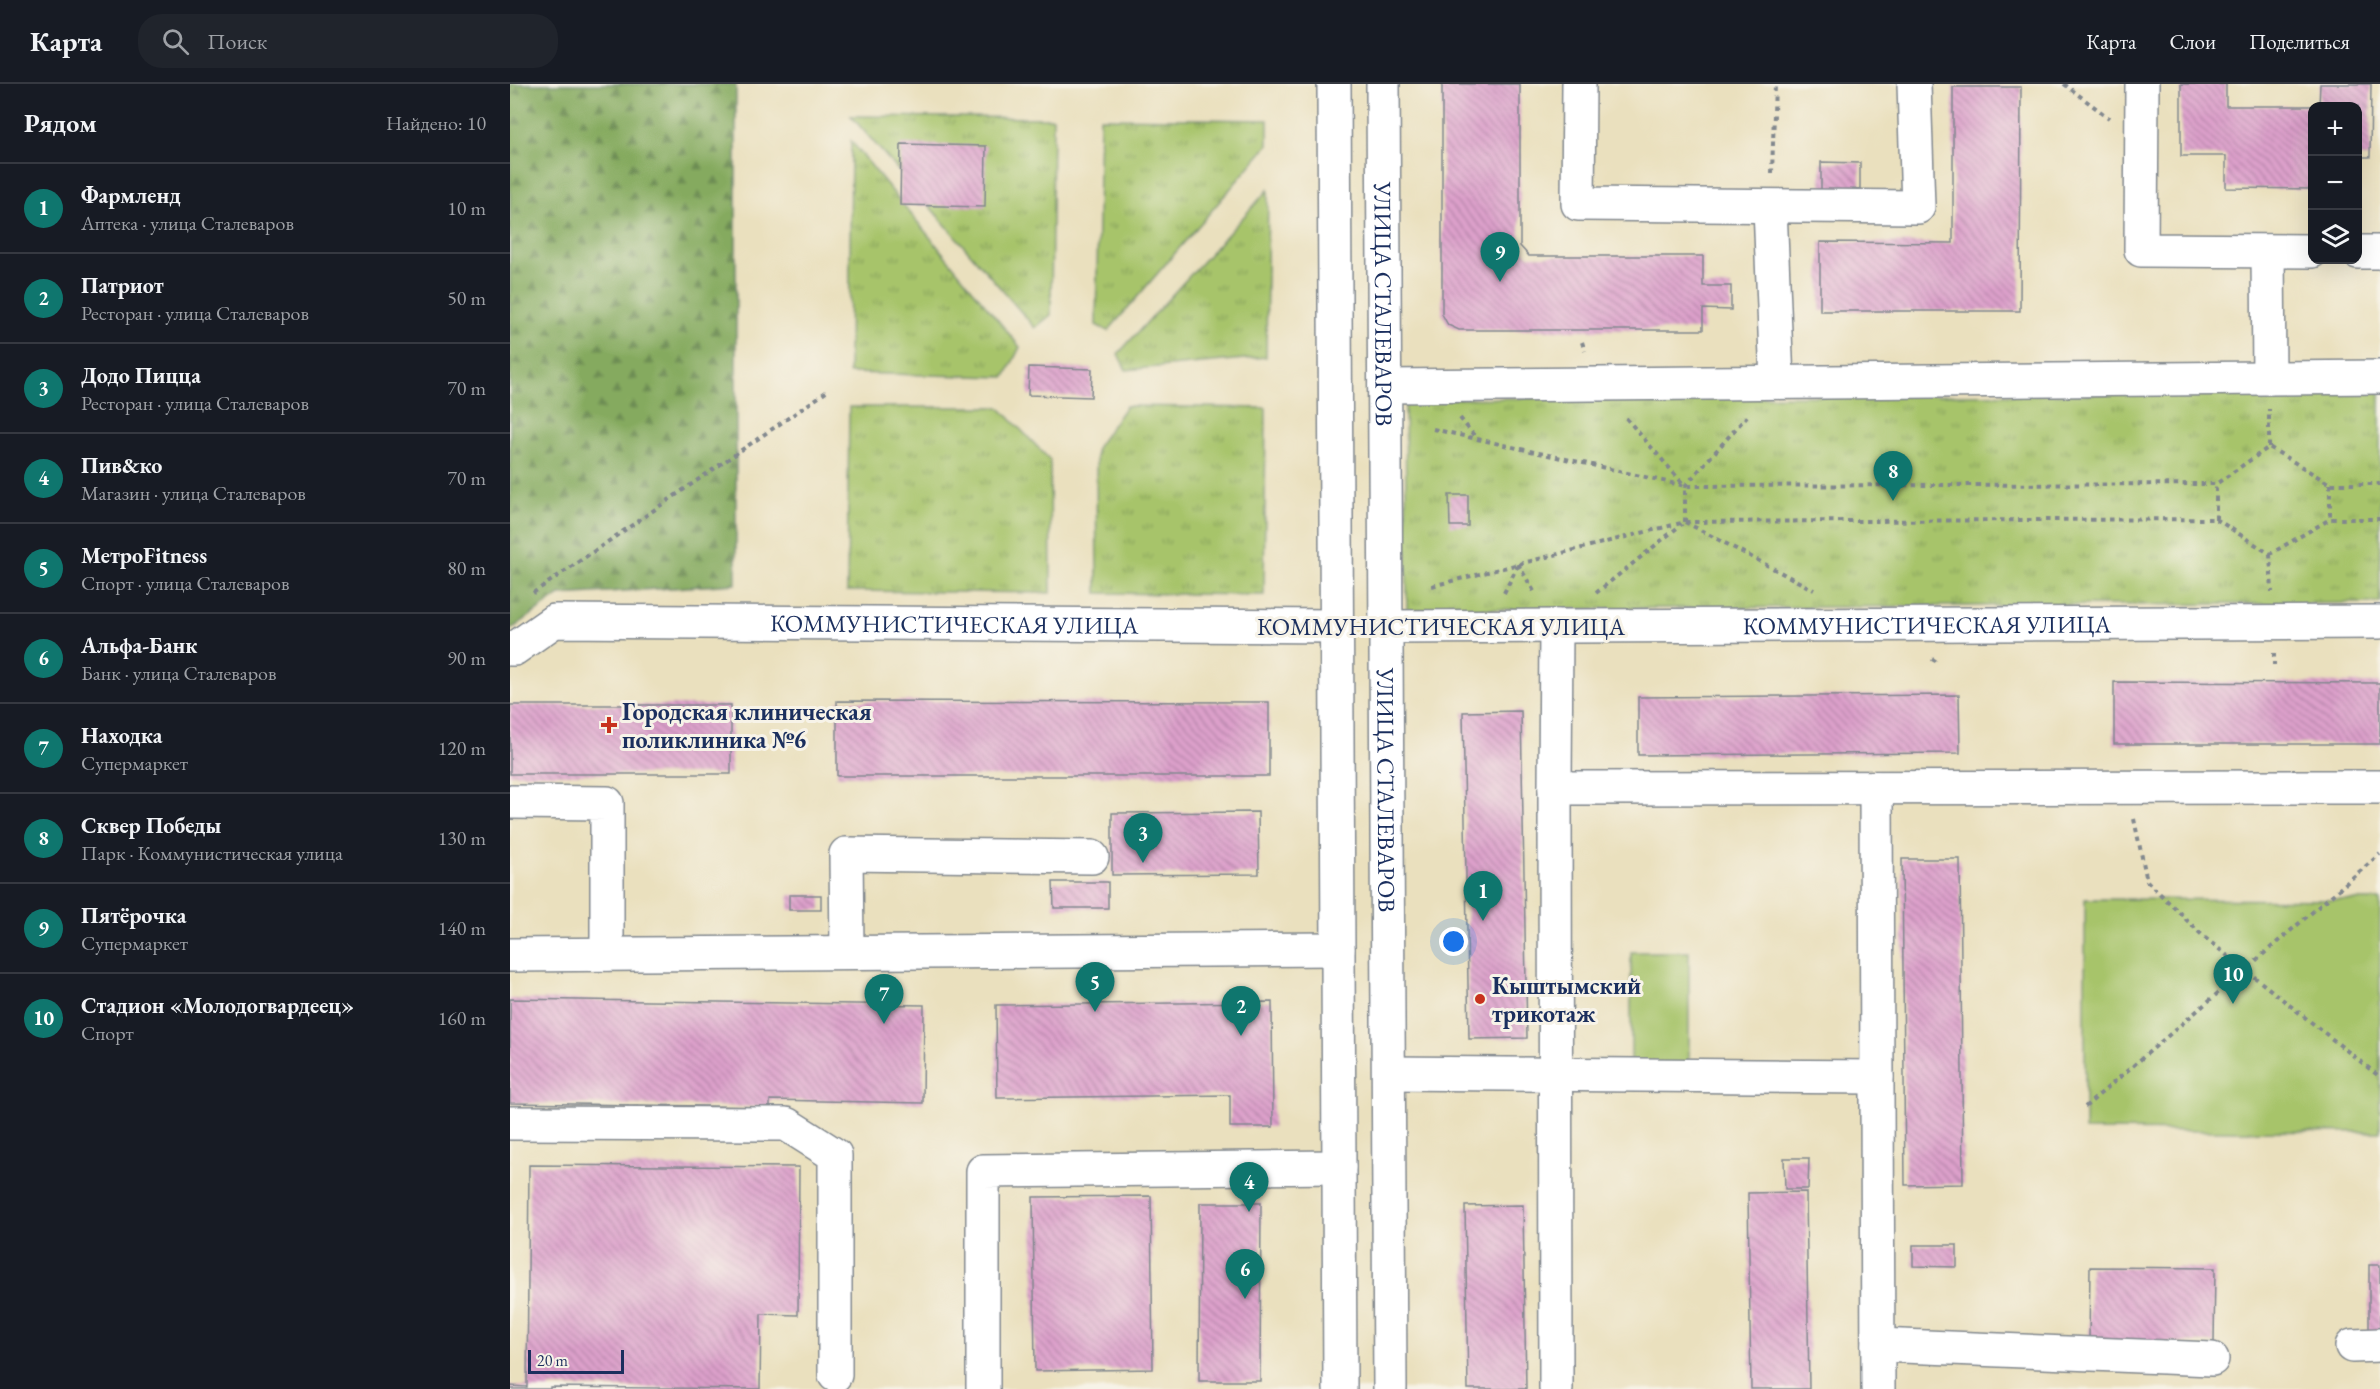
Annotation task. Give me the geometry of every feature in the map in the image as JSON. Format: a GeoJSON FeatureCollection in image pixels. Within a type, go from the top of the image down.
{"type":"FeatureCollection","features":[{"type":"Feature","properties":{"kind":"street","name":"УЛИЦА СТАЛЕВАРОВ"},"geometry":{"type":"LineString","coordinates":[[1334,84],[1340,1389]]}},
{"type":"Feature","properties":{"kind":"street","name":"УЛИЦА СТАЛЕВАРОВ"},"geometry":{"type":"LineString","coordinates":[[1383,84],[1390,1389]]}},
{"type":"Feature","properties":{"kind":"street"},"geometry":{"type":"LineString","coordinates":[[1577,85],[1578,204],[1918,207],[1914,84]]}},
{"type":"Feature","properties":{"kind":"street"},"geometry":{"type":"LineString","coordinates":[[2142,84],[2141,250],[2308,251]]}},
{"type":"Feature","properties":{"kind":"street"},"geometry":{"type":"LineString","coordinates":[[1770,207],[1778,382]]}},
{"type":"Feature","properties":{"kind":"street"},"geometry":{"type":"LineString","coordinates":[[2268,251],[2269,378]]}},
{"type":"Feature","properties":{"kind":"street"},"geometry":{"type":"LineString","coordinates":[[2362,252],[2380,252]]}},
{"type":"Feature","properties":{"kind":"street"},"geometry":{"type":"LineString","coordinates":[[1385,386],[2380,377]]}},
{"type":"Feature","properties":{"kind":"street","name":"КОММУНИСТИЧЕСКАЯ УЛИЦА"},"geometry":{"type":"LineString","coordinates":[[510,649],[514,649],[554,621],[1387,627],[2380,622]]}},
{"type":"Feature","properties":{"kind":"street"},"geometry":{"type":"LineString","coordinates":[[1556,626],[1556,1389]]}},
{"type":"Feature","properties":{"kind":"street"},"geometry":{"type":"LineString","coordinates":[[1555,788],[2380,787]]}},
{"type":"Feature","properties":{"kind":"street"},"geometry":{"type":"LineString","coordinates":[[1876,788],[1878,1389]]}},
{"type":"Feature","properties":{"kind":"street"},"geometry":{"type":"LineString","coordinates":[[510,802],[607,803],[607,954]]}},
{"type":"Feature","properties":{"kind":"street"},"geometry":{"type":"LineString","coordinates":[[847,952],[846,854],[1092,857]]}},
{"type":"Feature","properties":{"kind":"street"},"geometry":{"type":"LineString","coordinates":[[510,955],[1338,949]]}},
{"type":"Feature","properties":{"kind":"street"},"geometry":{"type":"LineString","coordinates":[[1389,1073],[1877,1077]]}},
{"type":"Feature","properties":{"kind":"street"},"geometry":{"type":"LineString","coordinates":[[510,1123],[786,1124],[835,1155],[835,1375]]}},
{"type":"Feature","properties":{"kind":"street"},"geometry":{"type":"LineString","coordinates":[[983,1389],[983,1171],[1339,1167]]}},
{"type":"Feature","properties":{"kind":"street"},"geometry":{"type":"LineString","coordinates":[[1878,1345],[2212,1359]]}},
{"type":"Feature","properties":{"kind":"path"},"geometry":{"type":"LineString","coordinates":[[1770,207],[1775,84]]}},
{"type":"Feature","properties":{"kind":"path"},"geometry":{"type":"LineString","coordinates":[[2064,84],[2142,144]]}},
{"type":"Feature","properties":{"kind":"path"},"geometry":{"type":"LineString","coordinates":[[1684,486],[1778,382]]}},
{"type":"Feature","properties":{"kind":"path"},"geometry":{"type":"LineString","coordinates":[[1598,384],[1684,486],[1684,522]]}},
{"type":"Feature","properties":{"kind":"path"},"geometry":{"type":"LineString","coordinates":[[529,595],[829,390]]}},
{"type":"Feature","properties":{"kind":"path"},"geometry":{"type":"LineString","coordinates":[[1433,429],[1684,486],[2216,484],[2269,447],[2330,484],[2380,484]]}},
{"type":"Feature","properties":{"kind":"path"},"geometry":{"type":"LineString","coordinates":[[2216,484],[2216,519]]}},
{"type":"Feature","properties":{"kind":"path"},"geometry":{"type":"LineString","coordinates":[[2330,484],[2330,519]]}},
{"type":"Feature","properties":{"kind":"path"},"geometry":{"type":"LineString","coordinates":[[1432,586],[1684,522],[2216,519],[2270,554],[2330,519],[2380,519]]}},
{"type":"Feature","properties":{"kind":"path"},"geometry":{"type":"LineString","coordinates":[[1684,522],[1818,592]]}},
{"type":"Feature","properties":{"kind":"path"},"geometry":{"type":"LineString","coordinates":[[1556,626],[1684,522]]}},
{"type":"Feature","properties":{"kind":"path"},"geometry":{"type":"LineString","coordinates":[[2127,787],[2147,881],[2204,938],[2380,1077]]}},
{"type":"Feature","properties":{"kind":"path"},"geometry":{"type":"LineString","coordinates":[[2085,1107],[2380,854]]}},
{"type":"Feature","properties":{"kind":"green space"},"geometry":{"type":"Polygon","coordinates":[[[510,84],[736,84],[736,584],[560,595],[510,630],[510,84]]]}},
{"type":"Feature","properties":{"kind":"green space"},"geometry":{"type":"Polygon","coordinates":[[[851,116],[1053,118],[1051,315],[1035,328],[851,116]]]}},
{"type":"Feature","properties":{"kind":"green space"},"geometry":{"type":"Polygon","coordinates":[[[1100,118],[1268,120],[1268,145],[1108,331],[1096,325],[1100,118]]]}},
{"type":"Feature","properties":{"kind":"green space"},"geometry":{"type":"Polygon","coordinates":[[[851,141],[1020,347],[1005,377],[849,373],[851,141]]]}},
{"type":"Feature","properties":{"kind":"green space"},"geometry":{"type":"Polygon","coordinates":[[[1268,190],[1266,357],[1126,370],[1118,354],[1268,190]]]}},
{"type":"Feature","properties":{"kind":"green space"},"geometry":{"type":"Polygon","coordinates":[[[2380,392],[2380,603],[1407,610],[1405,399],[2380,392]]]}},
{"type":"Feature","properties":{"kind":"green space"},"geometry":{"type":"Polygon","coordinates":[[[1126,406],[1266,408],[1264,595],[1097,593],[1096,448],[1126,406]]]}},
{"type":"Feature","properties":{"kind":"green space"},"geometry":{"type":"Polygon","coordinates":[[[849,407],[999,407],[1050,460],[1051,593],[847,591],[849,407]]]}},
{"type":"Feature","properties":{"kind":"green space"},"geometry":{"type":"Polygon","coordinates":[[[2085,899],[2380,900],[2380,1132],[2085,1130],[2085,899]]]}},
{"type":"Feature","properties":{"kind":"green space"},"geometry":{"type":"Polygon","coordinates":[[[1631,952],[1689,952],[1689,1067],[1631,1067],[1631,952]]]}},
{"type":"Feature","properties":{"kind":"building"},"geometry":{"type":"Polygon","coordinates":[[[1442,84],[1520,84],[1520,246],[1529,256],[1703,256],[1703,286],[1731,286],[1731,310],[1703,309],[1703,330],[1459,330],[1448,325],[1442,314],[1442,84]]]}},
{"type":"Feature","properties":{"kind":"building"},"geometry":{"type":"Polygon","coordinates":[[[2181,84],[2226,84],[2226,106],[2308,106],[2308,189],[2226,188],[2226,156],[2181,156],[2181,84]]]}},
{"type":"Feature","properties":{"kind":"building"},"geometry":{"type":"Polygon","coordinates":[[[2320,84],[2371,84],[2370,157],[2362,157],[2362,102],[2319,102],[2320,84]]]}},
{"type":"Feature","properties":{"kind":"building"},"geometry":{"type":"Polygon","coordinates":[[[1953,87],[2021,87],[2020,311],[1820,311],[1820,242],[1953,243],[1953,87]]]}},
{"type":"Feature","properties":{"kind":"building"},"geometry":{"type":"Polygon","coordinates":[[[901,144],[986,146],[985,207],[900,205],[901,144]]]}},
{"type":"Feature","properties":{"kind":"building"},"geometry":{"type":"Polygon","coordinates":[[[1821,162],[1860,163],[1860,195],[1821,195],[1821,162]]]}},
{"type":"Feature","properties":{"kind":"building"},"geometry":{"type":"Polygon","coordinates":[[[1029,367],[1092,369],[1091,397],[1028,395],[1029,367]]]}},
{"type":"Feature","properties":{"kind":"building"},"geometry":{"type":"Polygon","coordinates":[[[1449,495],[1468,495],[1468,526],[1450,526],[1449,495]]]}},
{"type":"Feature","properties":{"kind":"building"},"geometry":{"type":"Polygon","coordinates":[[[2114,682],[2380,683],[2380,744],[2114,744],[2114,682]]]}},
{"type":"Feature","properties":{"kind":"building"},"geometry":{"type":"Polygon","coordinates":[[[1959,695],[1960,753],[1638,755],[1638,697],[1959,695]]]}},
{"type":"Feature","properties":{"kind":"building"},"geometry":{"type":"Polygon","coordinates":[[[837,701],[1269,702],[1269,776],[837,776],[837,701]]]}},
{"type":"Feature","properties":{"kind":"building"},"geometry":{"type":"Polygon","coordinates":[[[510,705],[731,705],[731,774],[510,774],[510,705]]]}},
{"type":"Feature","properties":{"kind":"building"},"geometry":{"type":"Polygon","coordinates":[[[1521,711],[1527,1038],[1469,1039],[1463,712],[1521,711]]]}},
{"type":"Feature","properties":{"kind":"building"},"geometry":{"type":"Polygon","coordinates":[[[1258,812],[1259,874],[1112,875],[1112,813],[1258,812]]]}},
{"type":"Feature","properties":{"kind":"building"},"geometry":{"type":"Polygon","coordinates":[[[1902,859],[1960,859],[1963,1184],[1905,1185],[1902,859]]]}},
{"type":"Feature","properties":{"kind":"building"},"geometry":{"type":"Polygon","coordinates":[[[1053,882],[1108,882],[1108,908],[1054,908],[1053,882]]]}},
{"type":"Feature","properties":{"kind":"building"},"geometry":{"type":"Polygon","coordinates":[[[789,895],[821,895],[821,910],[789,910],[789,895]]]}},
{"type":"Feature","properties":{"kind":"building"},"geometry":{"type":"Polygon","coordinates":[[[510,999],[924,1005],[923,1103],[770,1100],[770,1107],[510,1103],[510,999]]]}},
{"type":"Feature","properties":{"kind":"building"},"geometry":{"type":"Polygon","coordinates":[[[1272,1002],[1273,1127],[1230,1127],[1230,1095],[997,1098],[996,1005],[1272,1002]]]}},
{"type":"Feature","properties":{"kind":"building"},"geometry":{"type":"Polygon","coordinates":[[[1784,1158],[1809,1158],[1808,1189],[1785,1189],[1784,1158]]]}},
{"type":"Feature","properties":{"kind":"building"},"geometry":{"type":"Polygon","coordinates":[[[529,1165],[799,1167],[798,1315],[761,1314],[760,1389],[550,1387],[550,1389],[510,1389],[510,1386],[527,1387],[529,1165]]]}},
{"type":"Feature","properties":{"kind":"building"},"geometry":{"type":"Polygon","coordinates":[[[1806,1192],[1809,1389],[1751,1389],[1748,1193],[1806,1192]]]}},
{"type":"Feature","properties":{"kind":"building"},"geometry":{"type":"Polygon","coordinates":[[[1151,1196],[1153,1369],[1035,1371],[1033,1197],[1151,1196]]]}},
{"type":"Feature","properties":{"kind":"building"},"geometry":{"type":"Polygon","coordinates":[[[1200,1203],[1261,1203],[1260,1381],[1199,1381],[1200,1203]]]}},
{"type":"Feature","properties":{"kind":"building"},"geometry":{"type":"Polygon","coordinates":[[[1523,1205],[1526,1389],[1468,1389],[1465,1206],[1523,1205]]]}},
{"type":"Feature","properties":{"kind":"building"},"geometry":{"type":"Polygon","coordinates":[[[1913,1245],[1957,1245],[1957,1267],[1913,1266],[1913,1245]]]}},
{"type":"Feature","properties":{"kind":"building"},"geometry":{"type":"Polygon","coordinates":[[[2369,1265],[2380,1265],[2380,1338],[2369,1338],[2369,1265]]]}},
{"type":"Feature","properties":{"kind":"building"},"geometry":{"type":"Polygon","coordinates":[[[2090,1267],[2215,1268],[2214,1343],[2089,1342],[2090,1267]]]}},
{"type":"Feature","properties":{"kind":"place","name":"Пятёрочка"},"geometry":{"type":"Point","coordinates":[1500,282]}},
{"type":"Feature","properties":{"kind":"place","name":"Сквер Победы"},"geometry":{"type":"Point","coordinates":[1893,501]}},
{"type":"Feature","properties":{"kind":"place","name":"Городская клиническая поликлиника №6"},"geometry":{"type":"Point","coordinates":[609,725]}},
{"type":"Feature","properties":{"kind":"place","name":"Додо Пицца"},"geometry":{"type":"Point","coordinates":[1143,863]}},
{"type":"Feature","properties":{"kind":"place","name":"Фармленд"},"geometry":{"type":"Point","coordinates":[1483,921]}},
{"type":"Feature","properties":{"kind":"place","name":"Кыштымский трикотаж"},"geometry":{"type":"Point","coordinates":[1480,999]}},
{"type":"Feature","properties":{"kind":"place","name":"Стадион «Молодогвардеец»"},"geometry":{"type":"Point","coordinates":[2233,1004]}},
{"type":"Feature","properties":{"kind":"place","name":"МетроFitness"},"geometry":{"type":"Point","coordinates":[1095,1012]}},
{"type":"Feature","properties":{"kind":"place","name":"Находка"},"geometry":{"type":"Point","coordinates":[884,1024]}},
{"type":"Feature","properties":{"kind":"place","name":"Патриот"},"geometry":{"type":"Point","coordinates":[1241,1036]}},
{"type":"Feature","properties":{"kind":"place","name":"Пив&ко"},"geometry":{"type":"Point","coordinates":[1249,1212]}},
{"type":"Feature","properties":{"kind":"place","name":"Альфа-Банк"},"geometry":{"type":"Point","coordinates":[1245,1299]}}]}
